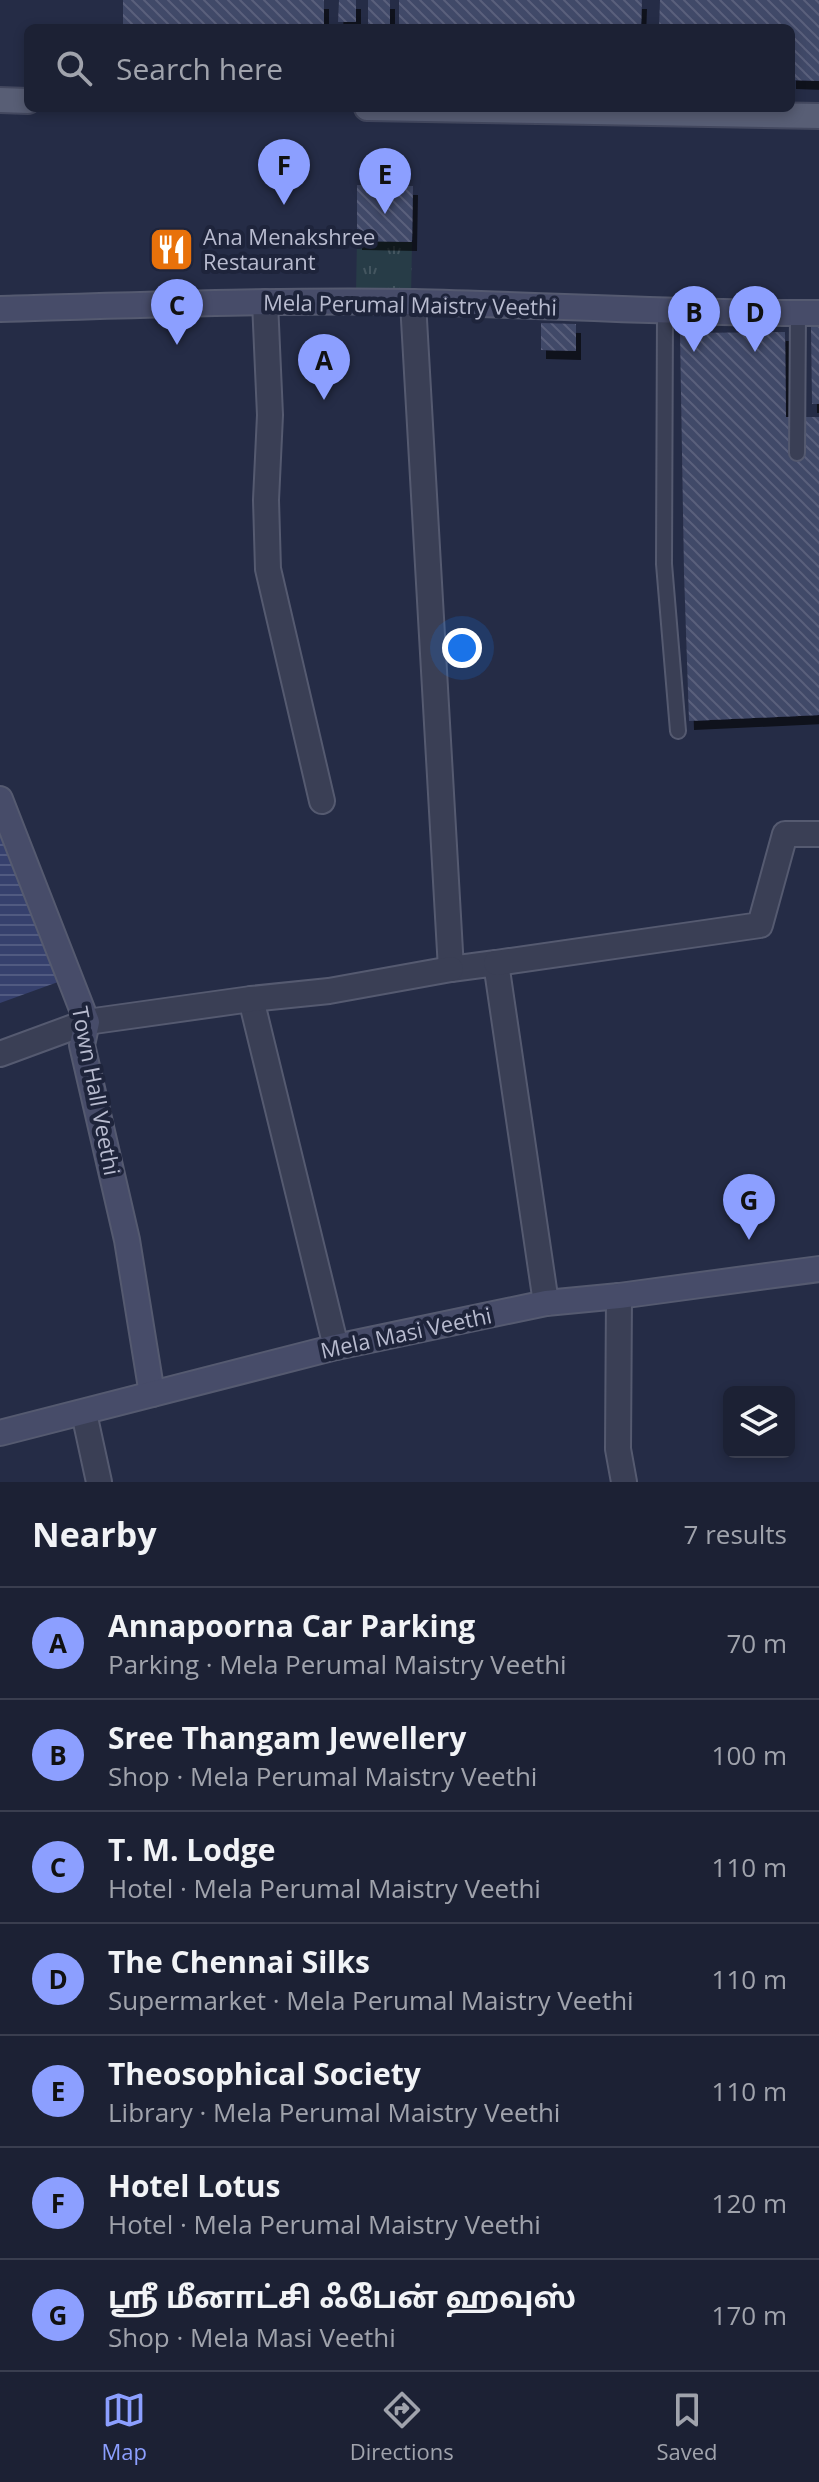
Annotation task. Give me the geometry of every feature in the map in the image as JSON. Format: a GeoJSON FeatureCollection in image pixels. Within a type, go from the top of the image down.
{"type":"FeatureCollection","features":[{"type":"Feature","properties":{"kind":"main road"},"geometry":{"type":"LineString","coordinates":[[0,100],[24,101]]}},
{"type":"Feature","properties":{"kind":"main road"},"geometry":{"type":"LineString","coordinates":[[593,112],[819,116]]}},
{"type":"Feature","properties":{"kind":"street","name":"Mela Perumal Maistry Veethi"},"geometry":{"type":"LineString","coordinates":[[0,309],[265,302],[413,302],[665,311],[808,312]]}},
{"type":"Feature","properties":{"kind":"street"},"geometry":{"type":"LineString","coordinates":[[265,302],[270,415],[266,500],[268,569],[322,801]]}},
{"type":"Feature","properties":{"kind":"street"},"geometry":{"type":"LineString","coordinates":[[413,302],[451,969]]}},
{"type":"Feature","properties":{"kind":"street","name":"Town Hall Veethi"},"geometry":{"type":"LineString","coordinates":[[0,799],[87,1022],[82,1045],[127,1240],[152,1394]]}},
{"type":"Feature","properties":{"kind":"street"},"geometry":{"type":"LineString","coordinates":[[0,1054],[87,1022],[329,991],[451,969],[760,925],[785,834],[819,834]]}},
{"type":"Feature","properties":{"kind":"street"},"geometry":{"type":"LineString","coordinates":[[496,963],[546,1303]]}},
{"type":"Feature","properties":{"kind":"street"},"geometry":{"type":"LineString","coordinates":[[251,999],[336,1347]]}},
{"type":"Feature","properties":{"kind":"street","name":"Mela Masi Veethi"},"geometry":{"type":"LineString","coordinates":[[0,1433],[336,1347],[546,1303],[819,1269]]}},
{"type":"Feature","properties":{"kind":"street"},"geometry":{"type":"LineString","coordinates":[[619,1296],[618,1449],[624,1482]]}},
{"type":"Feature","properties":{"kind":"street"},"geometry":{"type":"LineString","coordinates":[[84,1413],[99,1482]]}},
{"type":"Feature","properties":{"kind":"lane"},"geometry":{"type":"LineString","coordinates":[[665,311],[664,564],[678,731]]}},
{"type":"Feature","properties":{"kind":"lane"},"geometry":{"type":"LineString","coordinates":[[797,453],[808,312]]}},
{"type":"Feature","properties":{"kind":"green space"},"geometry":{"type":"Polygon","coordinates":[[[357,241],[412,242],[411,296],[356,295],[357,241]]]}},
{"type":"Feature","properties":{"kind":"water"},"geometry":{"type":"Polygon","coordinates":[[[0,825],[58,982],[0,1003],[0,825]]]}},
{"type":"Feature","properties":{"kind":"building"},"geometry":{"type":"Polygon","coordinates":[[[123,0],[324,0],[324,24],[123,24],[123,0]]]}},
{"type":"Feature","properties":{"kind":"building"},"geometry":{"type":"Polygon","coordinates":[[[339,0],[356,0],[356,22],[338,22],[339,0]]]}},
{"type":"Feature","properties":{"kind":"building"},"geometry":{"type":"Polygon","coordinates":[[[368,0],[390,0],[390,24],[368,24],[368,0]]]}},
{"type":"Feature","properties":{"kind":"building"},"geometry":{"type":"Polygon","coordinates":[[[399,0],[642,0],[641,24],[399,24],[399,0]]]}},
{"type":"Feature","properties":{"kind":"building"},"geometry":{"type":"Polygon","coordinates":[[[660,0],[819,0],[819,81],[795,80],[795,24],[659,24],[660,0]]]}},
{"type":"Feature","properties":{"kind":"building"},"geometry":{"type":"Polygon","coordinates":[[[357,185],[413,186],[412,242],[357,241],[357,185]]]}},
{"type":"Feature","properties":{"kind":"building"},"geometry":{"type":"Polygon","coordinates":[[[541,323],[576,324],[576,351],[541,350],[541,323]]]}},
{"type":"Feature","properties":{"kind":"building"},"geometry":{"type":"Polygon","coordinates":[[[811,327],[819,327],[819,404],[812,404],[811,327]]]}},
{"type":"Feature","properties":{"kind":"building"},"geometry":{"type":"Polygon","coordinates":[[[785,332],[786,417],[819,417],[819,715],[689,721],[680,333],[785,332]]]}},
{"type":"Feature","properties":{"kind":"place","name":"Hotel Lotus"},"geometry":{"type":"Point","coordinates":[284,205]}},
{"type":"Feature","properties":{"kind":"place","name":"Theosophical Society"},"geometry":{"type":"Point","coordinates":[385,214]}},
{"type":"Feature","properties":{"kind":"place","name":"Ana Menakshree Restaurant"},"geometry":{"type":"Point","coordinates":[172,250]}},
{"type":"Feature","properties":{"kind":"place","name":"T. M. Lodge"},"geometry":{"type":"Point","coordinates":[177,345]}},
{"type":"Feature","properties":{"kind":"place","name":"Sree Thangam Jewellery"},"geometry":{"type":"Point","coordinates":[694,352]}},
{"type":"Feature","properties":{"kind":"place","name":"The Chennai Silks"},"geometry":{"type":"Point","coordinates":[755,352]}},
{"type":"Feature","properties":{"kind":"place","name":"Annapoorna Car Parking"},"geometry":{"type":"Point","coordinates":[324,400]}},
{"type":"Feature","properties":{"kind":"place","name":"ஶ்ரீ மீனாட்சி ஃபேன் ஹவுஸ்"},"geometry":{"type":"Point","coordinates":[749,1240]}}]}
